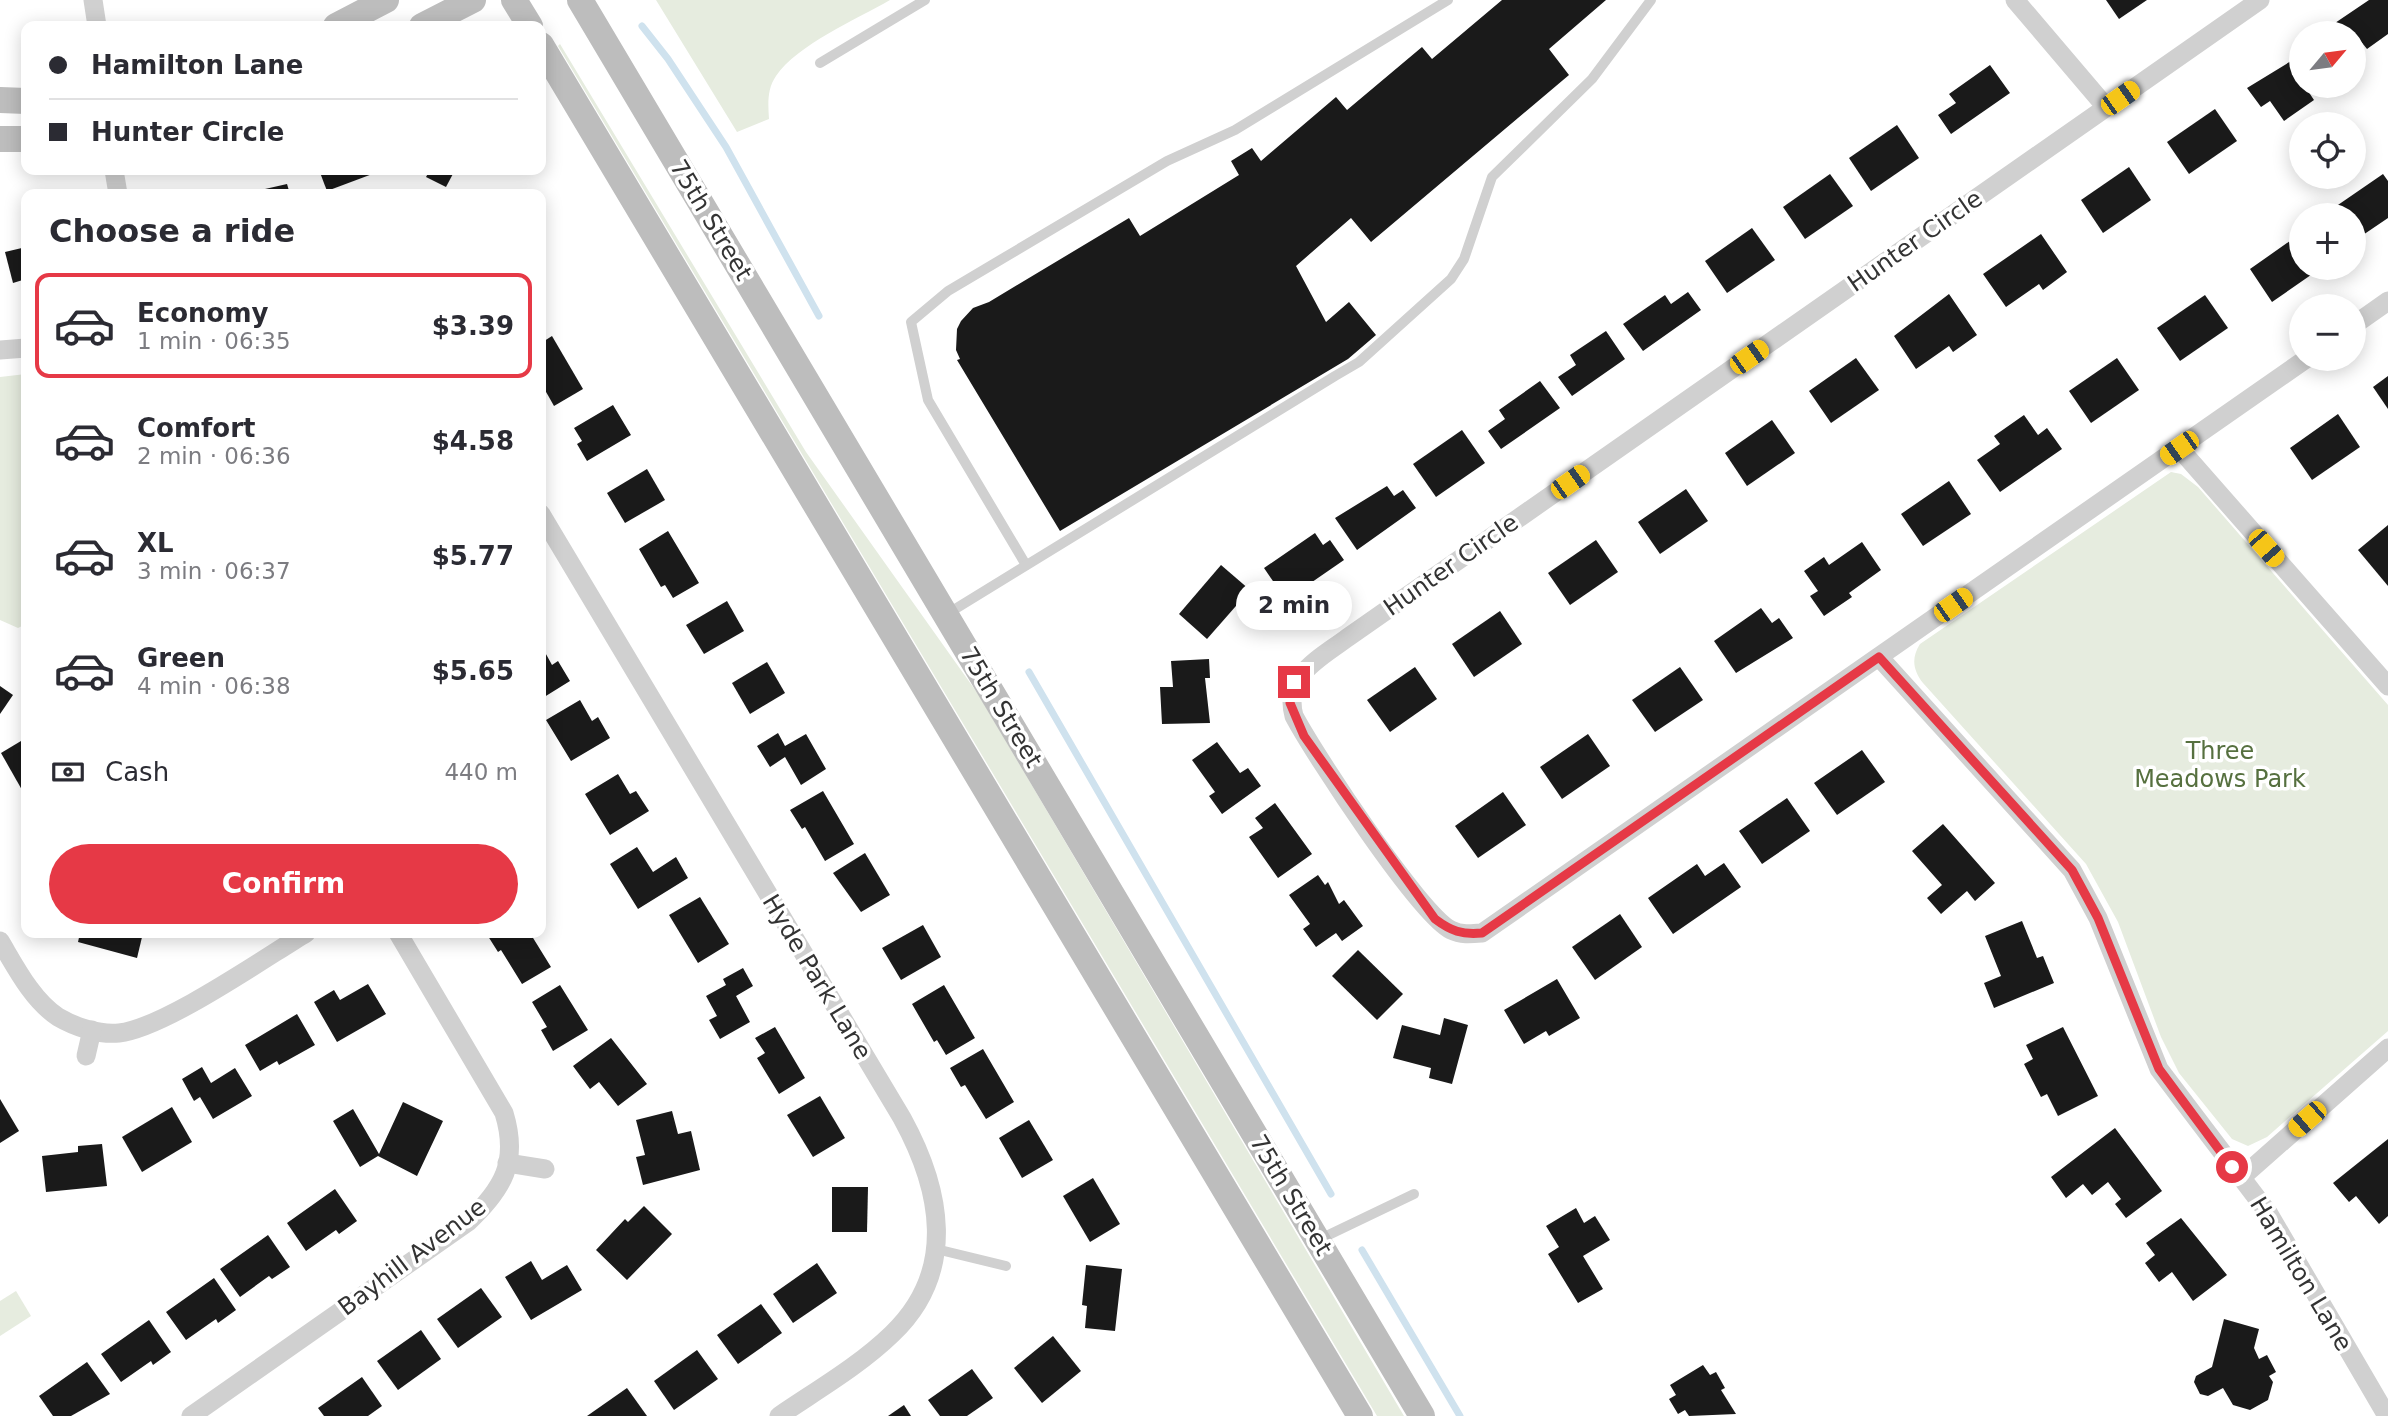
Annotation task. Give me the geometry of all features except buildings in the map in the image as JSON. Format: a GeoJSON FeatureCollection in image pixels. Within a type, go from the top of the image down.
{"type":"FeatureCollection","features":[{"type":"Feature","properties":{"kind":"main road"},"geometry":{"type":"LineString","coordinates":[[346,21],[386,0]]}},
{"type":"Feature","properties":{"kind":"main road"},"geometry":{"type":"LineString","coordinates":[[432,21],[473,0]]}},
{"type":"Feature","properties":{"kind":"main road"},"geometry":{"type":"LineString","coordinates":[[514,0],[527,21]]}},
{"type":"Feature","properties":{"kind":"main road","name":"75th Street"},"geometry":{"type":"LineString","coordinates":[[580,0],[1422,1416]]}},
{"type":"Feature","properties":{"kind":"main road"},"geometry":{"type":"LineString","coordinates":[[546,53],[1360,1416]]}},
{"type":"Feature","properties":{"kind":"main road"},"geometry":{"type":"LineString","coordinates":[[0,100],[21,102]]}},
{"type":"Feature","properties":{"kind":"main road"},"geometry":{"type":"LineString","coordinates":[[0,139],[21,139]]}},
{"type":"Feature","properties":{"kind":"street"},"geometry":{"type":"LineString","coordinates":[[93,0],[96,21]]}},
{"type":"Feature","properties":{"kind":"street"},"geometry":{"type":"LineString","coordinates":[[2015,0],[2106,107]]}},
{"type":"Feature","properties":{"kind":"street","name":"Hunter Circle"},"geometry":{"type":"LineString","coordinates":[[2260,0],[1347,638],[1294,682],[1290,703],[1304,736],[1403,879],[1435,919],[1451,931],[1482,933],[2289,371]]}},
{"type":"Feature","properties":{"kind":"street"},"geometry":{"type":"LineString","coordinates":[[2366,317],[2388,301]]}},
{"type":"Feature","properties":{"kind":"street"},"geometry":{"type":"LineString","coordinates":[[0,350],[21,348]]}},
{"type":"Feature","properties":{"kind":"street"},"geometry":{"type":"LineString","coordinates":[[2179,448],[2388,686]]}},
{"type":"Feature","properties":{"kind":"street","name":"Hyde Park Lane"},"geometry":{"type":"LineString","coordinates":[[546,522],[917,1145],[930,1178],[936,1208],[936,1249],[924,1288],[893,1333],[779,1416]]}},
{"type":"Feature","properties":{"kind":"street","name":"Hamilton Lane"},"geometry":{"type":"LineString","coordinates":[[1879,657],[2072,870],[2098,918],[2159,1069],[2269,1214],[2387,1416]]}},
{"type":"Feature","properties":{"kind":"street"},"geometry":{"type":"LineString","coordinates":[[0,941],[42,1002],[56,1016],[92,1030],[120,1033],[149,1024],[297,938]]}},
{"type":"Feature","properties":{"kind":"street","name":"Bayhill Avenue"},"geometry":{"type":"LineString","coordinates":[[191,1416],[468,1222],[498,1190],[507,1163],[510,1138],[504,1113],[401,938]]}},
{"type":"Feature","properties":{"kind":"street"},"geometry":{"type":"LineString","coordinates":[[86,1056],[92,1030]]}},
{"type":"Feature","properties":{"kind":"street"},"geometry":{"type":"LineString","coordinates":[[2241,1178],[2388,1048]]}},
{"type":"Feature","properties":{"kind":"street"},"geometry":{"type":"LineString","coordinates":[[507,1163],[545,1169]]}},
{"type":"Feature","properties":{"kind":"lane"},"geometry":{"type":"LineString","coordinates":[[820,63],[925,0]]}},
{"type":"Feature","properties":{"kind":"lane"},"geometry":{"type":"LineString","coordinates":[[1026,565],[928,400],[911,322],[948,291],[1156,167],[1235,130],[1448,0]]}},
{"type":"Feature","properties":{"kind":"lane"},"geometry":{"type":"LineString","coordinates":[[946,614],[1349,370],[1411,317],[1451,279],[1464,259],[1492,177],[1592,79],[1651,0]]}},
{"type":"Feature","properties":{"kind":"lane"},"geometry":{"type":"LineString","coordinates":[[1318,1241],[1414,1194]]}},
{"type":"Feature","properties":{"kind":"lane"},"geometry":{"type":"LineString","coordinates":[[936,1249],[1006,1266]]}},
{"type":"Feature","properties":{"kind":"green space"},"geometry":{"type":"Polygon","coordinates":[[[656,0],[890,0],[798,54],[773,81],[769,97],[769,119],[737,132],[656,0]]]}},
{"type":"Feature","properties":{"kind":"green space"},"geometry":{"type":"Polygon","coordinates":[[[560,44],[806,452],[978,694],[1404,1416],[1377,1416],[558,46],[560,44]]]}},
{"type":"Feature","properties":{"kind":"green space"},"geometry":{"type":"Polygon","coordinates":[[[21,375],[21,626],[18,628],[0,620],[0,377],[21,375]]]}},
{"type":"Feature","properties":{"kind":"green space","name":"Three Meadows Park"},"geometry":{"type":"Polygon","coordinates":[[[2171,472],[2181,474],[2198,487],[2388,705],[2388,1031],[2267,1137],[2248,1146],[2232,1139],[2179,1073],[2161,1037],[2118,922],[2086,864],[1923,683],[1914,664],[1920,644],[2171,472]]]}},
{"type":"Feature","properties":{"kind":"green space"},"geometry":{"type":"Polygon","coordinates":[[[16,1291],[31,1316],[0,1336],[0,1301],[16,1291]]]}},
{"type":"Feature","properties":{"kind":"waterway"},"geometry":{"type":"LineString","coordinates":[[642,26],[668,59],[726,147],[819,316]]}},
{"type":"Feature","properties":{"kind":"waterway"},"geometry":{"type":"LineString","coordinates":[[1029,672],[1331,1194]]}},
{"type":"Feature","properties":{"kind":"waterway"},"geometry":{"type":"LineString","coordinates":[[1362,1250],[1460,1416]]}},
{"type":"Feature","properties":{"kind":"route"},"geometry":{"type":"LineString","coordinates":[[1294,682],[1290,703],[1304,736],[1403,879],[1435,919],[1451,931],[1466,934],[1482,933],[1879,657],[2072,870],[2098,918],[2159,1069],[2175,1094],[2232,1167]]}}]}
